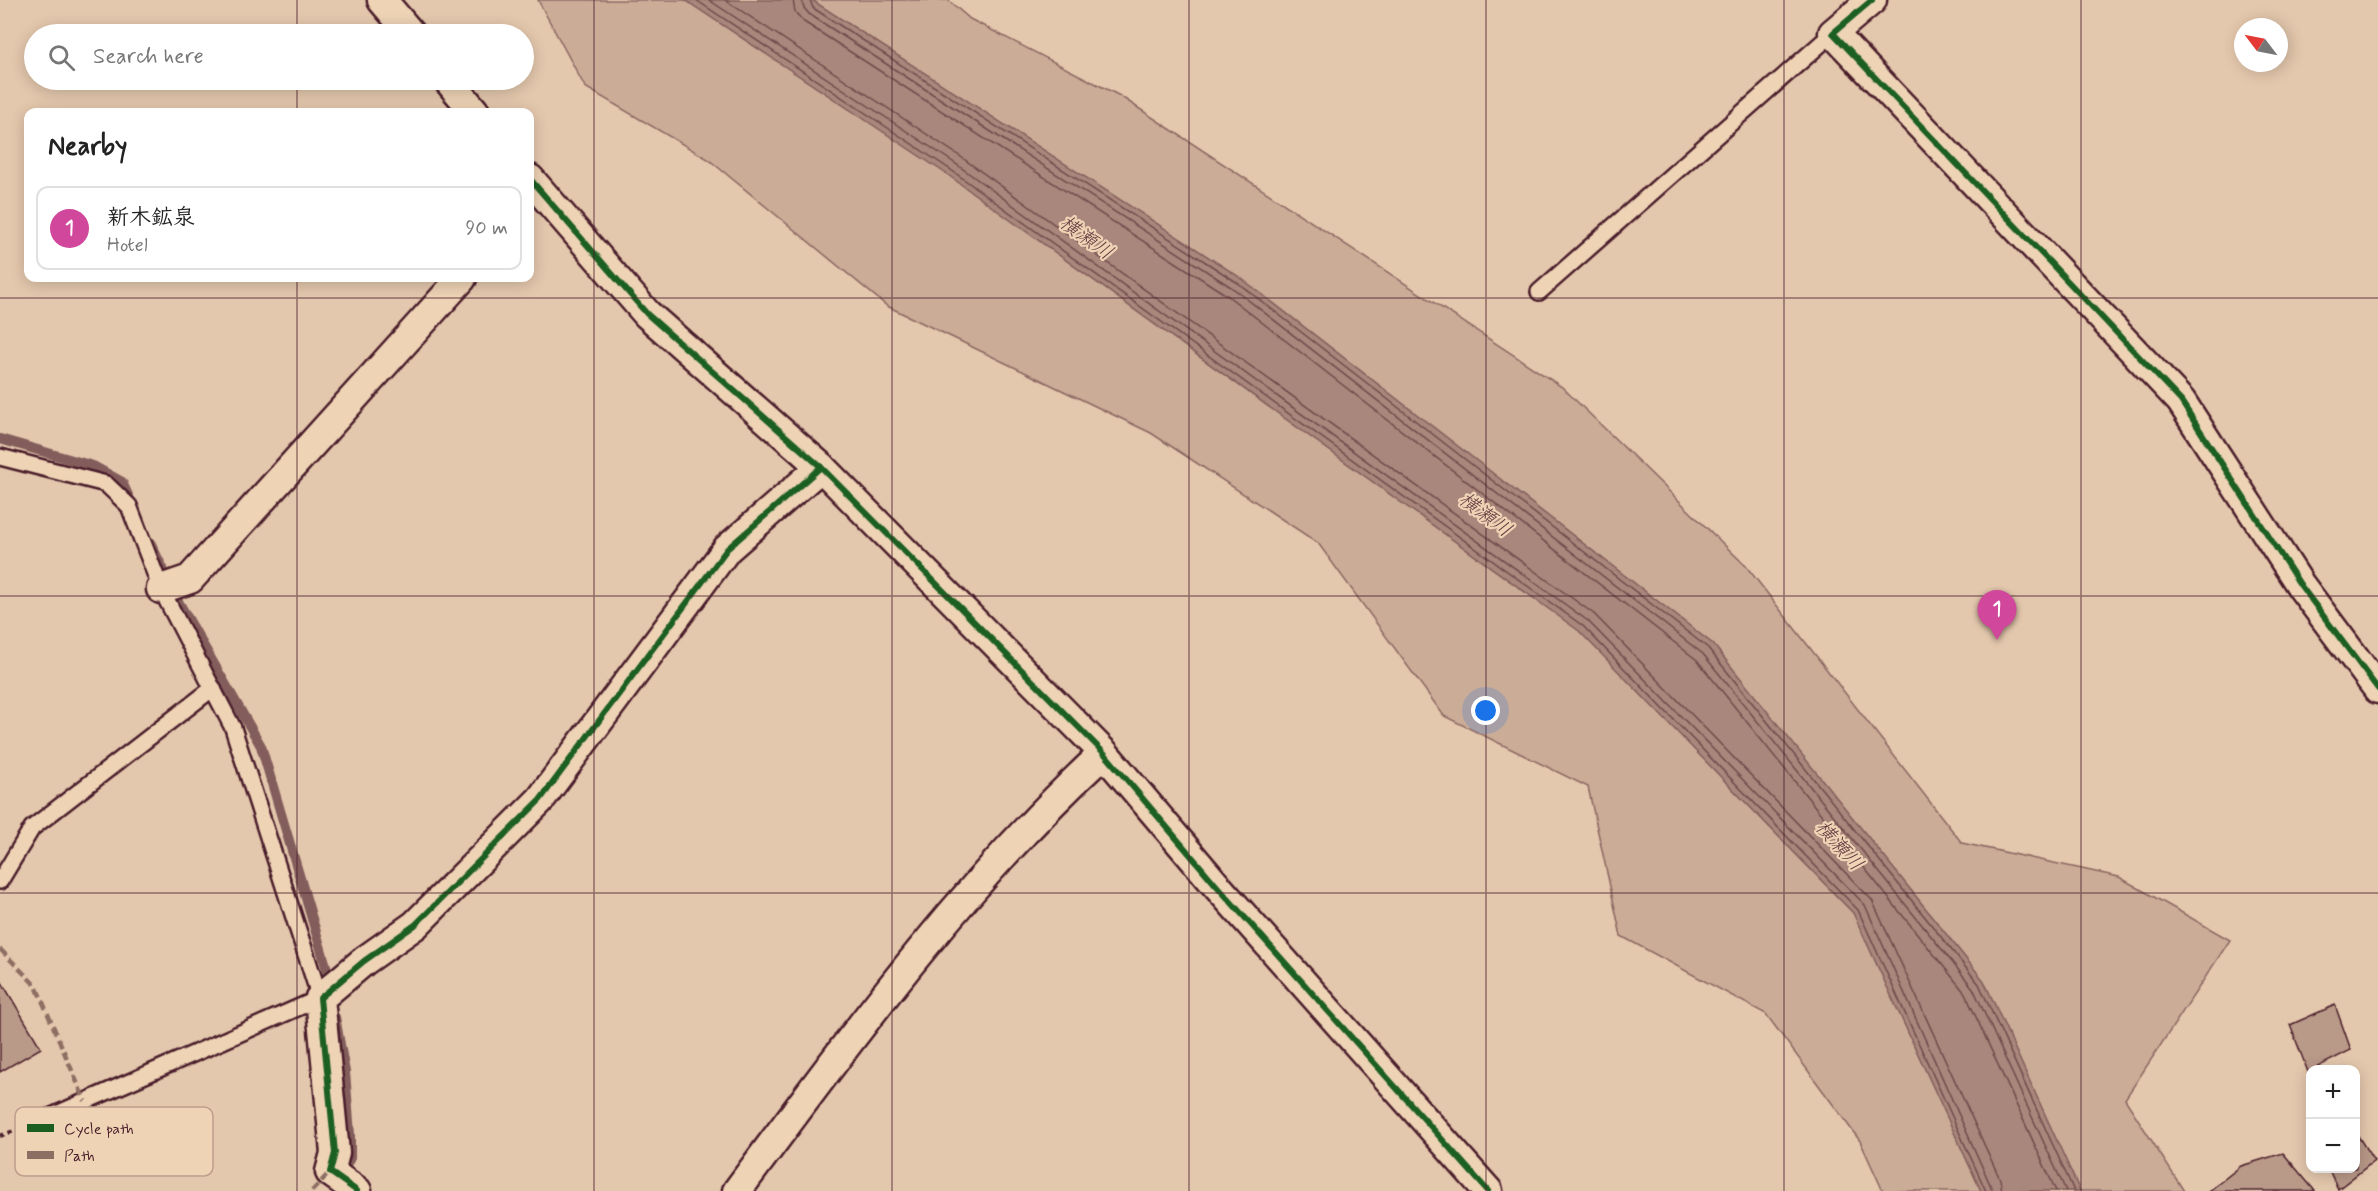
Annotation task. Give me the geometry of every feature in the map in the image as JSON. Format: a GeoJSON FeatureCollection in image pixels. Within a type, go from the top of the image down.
{"type":"FeatureCollection","features":[{"type":"Feature","properties":{"kind":"street"},"geometry":{"type":"LineString","coordinates":[[382,0],[402,24]]}},
{"type":"Feature","properties":{"kind":"street"},"geometry":{"type":"LineString","coordinates":[[1872,0],[1833,33],[2181,401],[2301,586],[2378,689]]}},
{"type":"Feature","properties":{"kind":"street"},"geometry":{"type":"LineString","coordinates":[[456,90],[472,108]]}},
{"type":"Feature","properties":{"kind":"street"},"geometry":{"type":"LineString","coordinates":[[534,192],[647,314],[821,468],[1104,753],[1216,885],[1488,1191]]}},
{"type":"Feature","properties":{"kind":"street"},"geometry":{"type":"LineString","coordinates":[[161,589],[190,579],[458,282]]}},
{"type":"Feature","properties":{"kind":"street"},"geometry":{"type":"LineString","coordinates":[[357,1191],[330,1172],[335,1153],[320,998],[364,961],[416,925],[540,800],[727,549],[821,468]]}},
{"type":"Feature","properties":{"kind":"street"},"geometry":{"type":"LineString","coordinates":[[737,1191],[951,914],[1055,799],[1104,753]]}},
{"type":"Feature","properties":{"kind":"lane"},"geometry":{"type":"LineString","coordinates":[[1539,292],[1833,33]]}},
{"type":"Feature","properties":{"kind":"lane"},"geometry":{"type":"LineString","coordinates":[[0,457],[106,484],[129,506],[161,589],[233,728],[320,998],[72,1107]]}},
{"type":"Feature","properties":{"kind":"lane"},"geometry":{"type":"LineString","coordinates":[[0,881],[32,828],[213,688]]}},
{"type":"Feature","properties":{"kind":"shaded area"},"geometry":{"type":"Polygon","coordinates":[[[538,0],[948,0],[970,19],[1120,96],[1562,387],[1746,566],[1962,843],[2119,877],[2230,940],[2125,1099],[2184,1191],[1883,1191],[1860,1141],[1766,1014],[1621,936],[1588,787],[1444,716],[1318,543],[1151,433],[887,306],[708,159],[585,87],[538,0]]]}},
{"type":"Feature","properties":{"kind":"water","name":"横瀬川"},"geometry":{"type":"Polygon","coordinates":[[[685,0],[812,0],[1241,278],[1713,644],[1984,981],[2080,1191],[1981,1191],[1853,913],[1579,631],[948,175],[685,0]]]}},
{"type":"Feature","properties":{"kind":"building"},"geometry":{"type":"Polygon","coordinates":[[[0,979],[41,1048],[0,1072],[0,979]]]}},
{"type":"Feature","properties":{"kind":"building"},"geometry":{"type":"Polygon","coordinates":[[[2335,1005],[2351,1050],[2322,1065],[2306,1067],[2290,1025],[2335,1005]]]}},
{"type":"Feature","properties":{"kind":"building"},"geometry":{"type":"Polygon","coordinates":[[[2360,1139],[2374,1161],[2360,1172],[2360,1139]]]}},
{"type":"Feature","properties":{"kind":"building"},"geometry":{"type":"Polygon","coordinates":[[[2283,1153],[2315,1191],[2209,1191],[2241,1166],[2283,1153]]]}},
{"type":"Feature","properties":{"kind":"building"},"geometry":{"type":"Polygon","coordinates":[[[2330,1173],[2359,1173],[2338,1189],[2330,1173]]]}},
{"type":"Feature","properties":{"kind":"waterway"},"geometry":{"type":"LineString","coordinates":[[0,439],[93,466],[122,482],[133,506]]}},
{"type":"Feature","properties":{"kind":"waterway"},"geometry":{"type":"LineString","coordinates":[[150,542],[179,603],[261,746],[330,986]]}},
{"type":"Feature","properties":{"kind":"waterway"},"geometry":{"type":"LineString","coordinates":[[335,1017],[345,1072],[350,1134],[350,1158],[341,1175]]}},
{"type":"Feature","properties":{"kind":"marked path"},"geometry":{"type":"LineString","coordinates":[[0,949],[36,986],[85,1101]]}},
{"type":"Feature","properties":{"kind":"marked path"},"geometry":{"type":"LineString","coordinates":[[312,1191],[330,1172]]}},
{"type":"Feature","properties":{"kind":"cycle path"},"geometry":{"type":"LineString","coordinates":[[1872,0],[1833,33],[2181,401],[2301,586],[2378,689]]}},
{"type":"Feature","properties":{"kind":"cycle path"},"geometry":{"type":"LineString","coordinates":[[534,184],[647,314],[821,467],[1104,753],[1216,885],[1488,1191]]}},
{"type":"Feature","properties":{"kind":"cycle path"},"geometry":{"type":"LineString","coordinates":[[357,1191],[330,1172],[335,1153],[320,998],[364,961],[415,925],[540,800],[727,549],[821,467]]}},
{"type":"Feature","properties":{"kind":"place","name":"新木鉱泉"},"geometry":{"type":"Point","coordinates":[1997,640]}}]}
